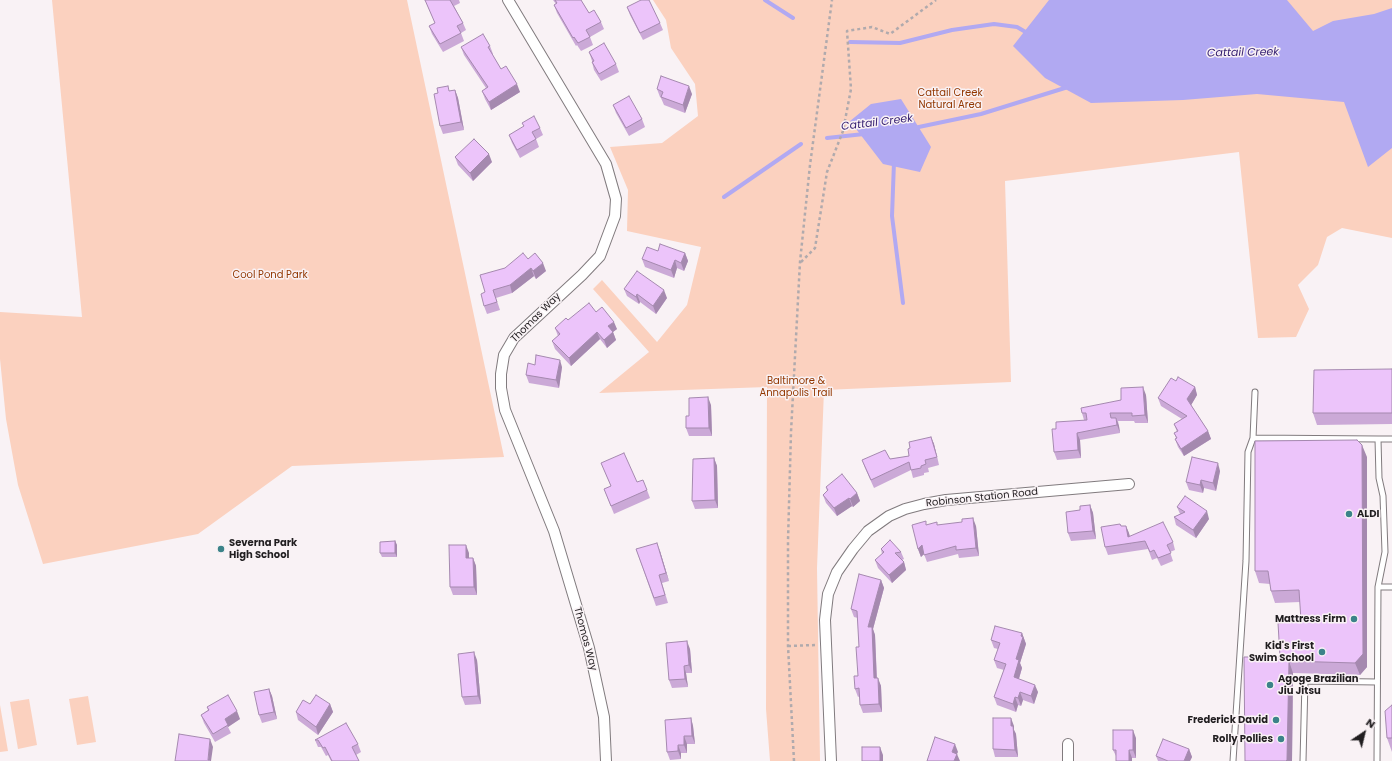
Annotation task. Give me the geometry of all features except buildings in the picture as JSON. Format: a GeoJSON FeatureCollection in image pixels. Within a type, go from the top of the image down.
{"type":"FeatureCollection","features":[{"type":"Feature","properties":{"kind":"street","name":"Thomas Way"},"geometry":{"type":"LineString","coordinates":[[508,0],[606,164],[616,199],[615,216],[600,256],[593,265],[514,338],[504,355],[501,388],[506,410],[554,531],[589,648],[604,717],[606,761]]}},
{"type":"Feature","properties":{"kind":"street","name":"Robinson Station Road"},"geometry":{"type":"LineString","coordinates":[[832,761],[825,620],[828,594],[837,572],[868,531],[889,516],[905,509],[946,500],[1130,484]]}},
{"type":"Feature","properties":{"kind":"street"},"geometry":{"type":"LineString","coordinates":[[1068,744],[1068,761]]}},
{"type":"Feature","properties":{"kind":"lane"},"geometry":{"type":"LineString","coordinates":[[1233,761],[1246,561],[1248,452],[1253,438],[1255,392]]}},
{"type":"Feature","properties":{"kind":"lane"},"geometry":{"type":"LineString","coordinates":[[1253,438],[1392,439]]}},
{"type":"Feature","properties":{"kind":"lane"},"geometry":{"type":"LineString","coordinates":[[1376,761],[1378,587],[1385,552],[1383,496],[1379,478],[1378,439]]}},
{"type":"Feature","properties":{"kind":"lane"},"geometry":{"type":"LineString","coordinates":[[1378,587],[1392,587]]}},
{"type":"Feature","properties":{"kind":"lane"},"geometry":{"type":"LineString","coordinates":[[1303,761],[1305,681],[1377,682]]}},
{"type":"Feature","properties":{"kind":"path"},"geometry":{"type":"LineString","coordinates":[[794,761],[788,646],[788,541],[791,432],[800,262],[810,165],[832,0]]}},
{"type":"Feature","properties":{"kind":"path"},"geometry":{"type":"LineString","coordinates":[[800,262],[815,248],[827,172],[843,131],[851,89],[847,30],[872,27],[890,34],[936,0]]}},
{"type":"Feature","properties":{"kind":"path"},"geometry":{"type":"LineString","coordinates":[[788,646],[826,645]]}},
{"type":"Feature","properties":{"kind":"green space","name":"Cool Pond Park"},"geometry":{"type":"Polygon","coordinates":[[[52,0],[407,0],[504,457],[292,466],[198,534],[43,564],[18,485],[6,419],[0,359],[0,312],[82,317],[52,0]]]}},
{"type":"Feature","properties":{"kind":"green space","name":"Cattail Creek Natural Area"},"geometry":{"type":"Polygon","coordinates":[[[653,0],[1392,0],[1392,238],[1342,228],[1327,237],[1318,265],[1298,285],[1309,309],[1296,337],[1258,338],[1239,152],[1005,181],[1011,382],[824,390],[817,568],[820,761],[770,761],[766,709],[767,387],[599,393],[649,352],[593,289],[602,280],[657,342],[687,305],[701,247],[627,231],[628,190],[610,147],[662,143],[698,116],[695,84],[671,48],[666,20],[653,0]]]}},
{"type":"Feature","properties":{"kind":"green space"},"geometry":{"type":"Polygon","coordinates":[[[88,696],[96,742],[77,745],[69,699],[88,696]]]}},
{"type":"Feature","properties":{"kind":"green space"},"geometry":{"type":"Polygon","coordinates":[[[29,699],[37,745],[18,749],[10,702],[29,699]]]}},
{"type":"Feature","properties":{"kind":"green space"},"geometry":{"type":"Polygon","coordinates":[[[0,705],[8,751],[0,752],[0,705]]]}},
{"type":"Feature","properties":{"kind":"water"},"geometry":{"type":"Polygon","coordinates":[[[1049,0],[1287,0],[1313,31],[1333,21],[1374,14],[1392,8],[1392,148],[1368,167],[1344,102],[1257,94],[1183,100],[1091,103],[1045,78],[1013,46],[1049,0]]]}},
{"type":"Feature","properties":{"kind":"water"},"geometry":{"type":"Polygon","coordinates":[[[901,99],[931,147],[920,172],[883,164],[850,121],[871,104],[901,99]]]}},
{"type":"Feature","properties":{"kind":"waterway","name":"Cattail Creek"},"geometry":{"type":"LineString","coordinates":[[765,0],[793,18]]}},
{"type":"Feature","properties":{"kind":"waterway","name":"Cattail Creek"},"geometry":{"type":"LineString","coordinates":[[850,42],[900,43],[952,30],[994,24],[1017,27],[1029,34]]}},
{"type":"Feature","properties":{"kind":"waterway","name":"Cattail Creek"},"geometry":{"type":"LineString","coordinates":[[914,128],[981,114],[1068,87]]}},
{"type":"Feature","properties":{"kind":"waterway","name":"Cattail Creek"},"geometry":{"type":"LineString","coordinates":[[827,138],[864,134]]}},
{"type":"Feature","properties":{"kind":"waterway","name":"Cattail Creek"},"geometry":{"type":"LineString","coordinates":[[724,197],[801,144]]}},
{"type":"Feature","properties":{"kind":"waterway"},"geometry":{"type":"LineString","coordinates":[[894,162],[892,216],[903,303]]}},
{"type":"Feature","properties":{"kind":"place","name":"ALDI"},"geometry":{"type":"Point","coordinates":[1349,514]}},
{"type":"Feature","properties":{"kind":"place","name":"Severna Park High School"},"geometry":{"type":"Point","coordinates":[221,549]}},
{"type":"Feature","properties":{"kind":"place","name":"Mattress Firm"},"geometry":{"type":"Point","coordinates":[1354,619]}},
{"type":"Feature","properties":{"kind":"place","name":"Kid's First Swim School"},"geometry":{"type":"Point","coordinates":[1322,652]}},
{"type":"Feature","properties":{"kind":"place","name":"Agoge Brazilian Jiu Jitsu"},"geometry":{"type":"Point","coordinates":[1270,685]}},
{"type":"Feature","properties":{"kind":"place","name":"Frederick David"},"geometry":{"type":"Point","coordinates":[1276,720]}},
{"type":"Feature","properties":{"kind":"place","name":"Rolly Pollies"},"geometry":{"type":"Point","coordinates":[1281,739]}},
{"type":"Feature","properties":{"kind":"park label","name":"Baltimore & Annapolis Trail"},"geometry":{"type":"Point","coordinates":[796,386]}}]}
